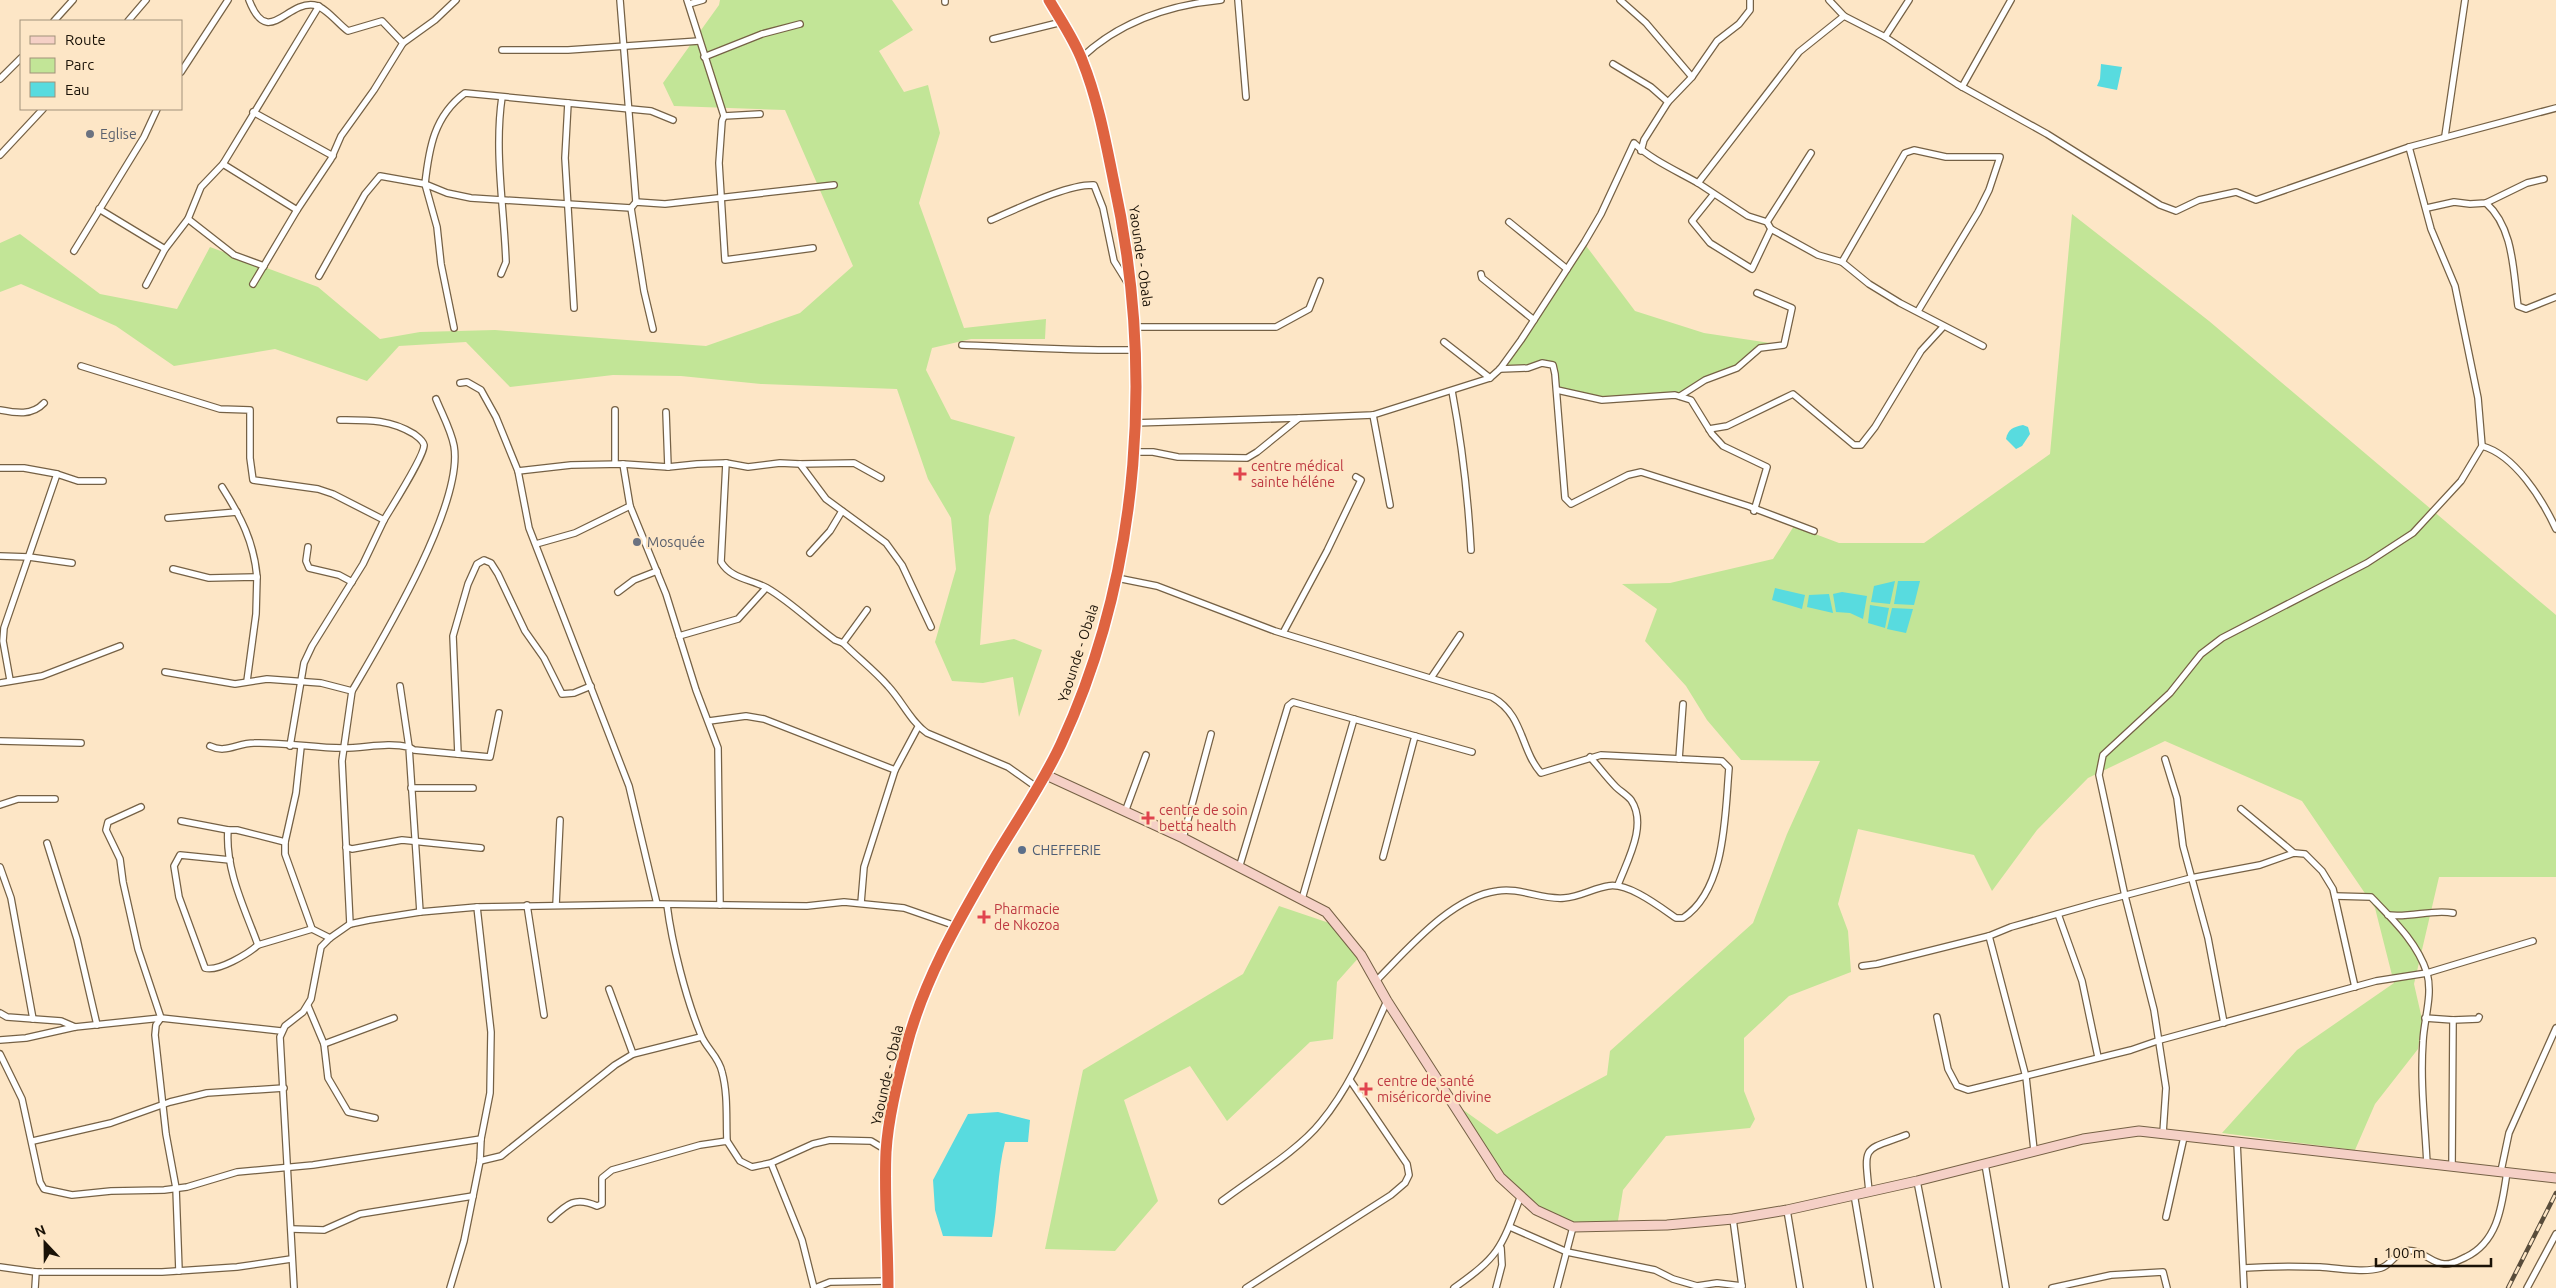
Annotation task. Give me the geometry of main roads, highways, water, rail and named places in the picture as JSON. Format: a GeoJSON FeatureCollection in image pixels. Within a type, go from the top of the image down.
{"type":"FeatureCollection","features":[{"type":"Feature","properties":{"kind":"highway","name":"Yaounde - Obala"},"geometry":{"type":"LineString","coordinates":[[888,1284],[886,1150],[905,1051],[928,982],[956,926],[993,861],[1039,789],[1082,694],[1117,578],[1134,452],[1133,290],[1126,233],[1099,112],[1082,58],[1049,0]]}},
{"type":"Feature","properties":{"kind":"water"},"geometry":{"type":"Polygon","coordinates":[[[2101,64],[2122,67],[2117,90],[2097,86],[2100,79],[2101,64]]]}},
{"type":"Feature","properties":{"kind":"water"},"geometry":{"type":"Polygon","coordinates":[[[2023,425],[2028,427],[2030,434],[2022,446],[2016,449],[2006,439],[2012,429],[2023,425]]]}},
{"type":"Feature","properties":{"kind":"water"},"geometry":{"type":"Polygon","coordinates":[[[1895,581],[1890,604],[1871,602],[1874,586],[1895,581]]]}},
{"type":"Feature","properties":{"kind":"water"},"geometry":{"type":"Polygon","coordinates":[[[1898,581],[1920,581],[1914,605],[1894,604],[1898,581]]]}},
{"type":"Feature","properties":{"kind":"water"},"geometry":{"type":"Polygon","coordinates":[[[1775,588],[1805,595],[1802,609],[1772,600],[1775,588]]]}},
{"type":"Feature","properties":{"kind":"water"},"geometry":{"type":"Polygon","coordinates":[[[1842,592],[1867,596],[1863,619],[1850,613],[1836,612],[1833,594],[1842,592]]]}},
{"type":"Feature","properties":{"kind":"water"},"geometry":{"type":"Polygon","coordinates":[[[1829,594],[1833,613],[1807,607],[1809,595],[1829,594]]]}},
{"type":"Feature","properties":{"kind":"water"},"geometry":{"type":"Polygon","coordinates":[[[1870,605],[1889,608],[1885,628],[1868,623],[1870,605]]]}},
{"type":"Feature","properties":{"kind":"water"},"geometry":{"type":"Polygon","coordinates":[[[1892,608],[1913,609],[1906,633],[1887,629],[1892,608]]]}},
{"type":"Feature","properties":{"kind":"water"},"geometry":{"type":"Polygon","coordinates":[[[998,1112],[1030,1120],[1028,1142],[1005,1142],[1000,1165],[992,1237],[943,1236],[935,1210],[933,1180],[968,1114],[998,1112]]]}},
{"type":"Feature","properties":{"kind":"railway"},"geometry":{"type":"LineString","coordinates":[[2508,1288],[2556,1193]]}},
{"type":"Feature","properties":{"kind":"place","name":"Eglise"},"geometry":{"type":"Point","coordinates":[90,134]}},
{"type":"Feature","properties":{"kind":"place","name":"centre médical sainte héléne"},"geometry":{"type":"Point","coordinates":[1240,474]}},
{"type":"Feature","properties":{"kind":"place","name":"Mosquée"},"geometry":{"type":"Point","coordinates":[637,542]}},
{"type":"Feature","properties":{"kind":"place","name":"centre de soin betta health"},"geometry":{"type":"Point","coordinates":[1148,818]}},
{"type":"Feature","properties":{"kind":"place","name":"CHEFFERIE"},"geometry":{"type":"Point","coordinates":[1022,850]}},
{"type":"Feature","properties":{"kind":"place","name":"Pharmacie de Nkozoa"},"geometry":{"type":"Point","coordinates":[984,917]}},
{"type":"Feature","properties":{"kind":"place","name":"centre de santé miséricorde divine"},"geometry":{"type":"Point","coordinates":[1366,1089]}}]}
